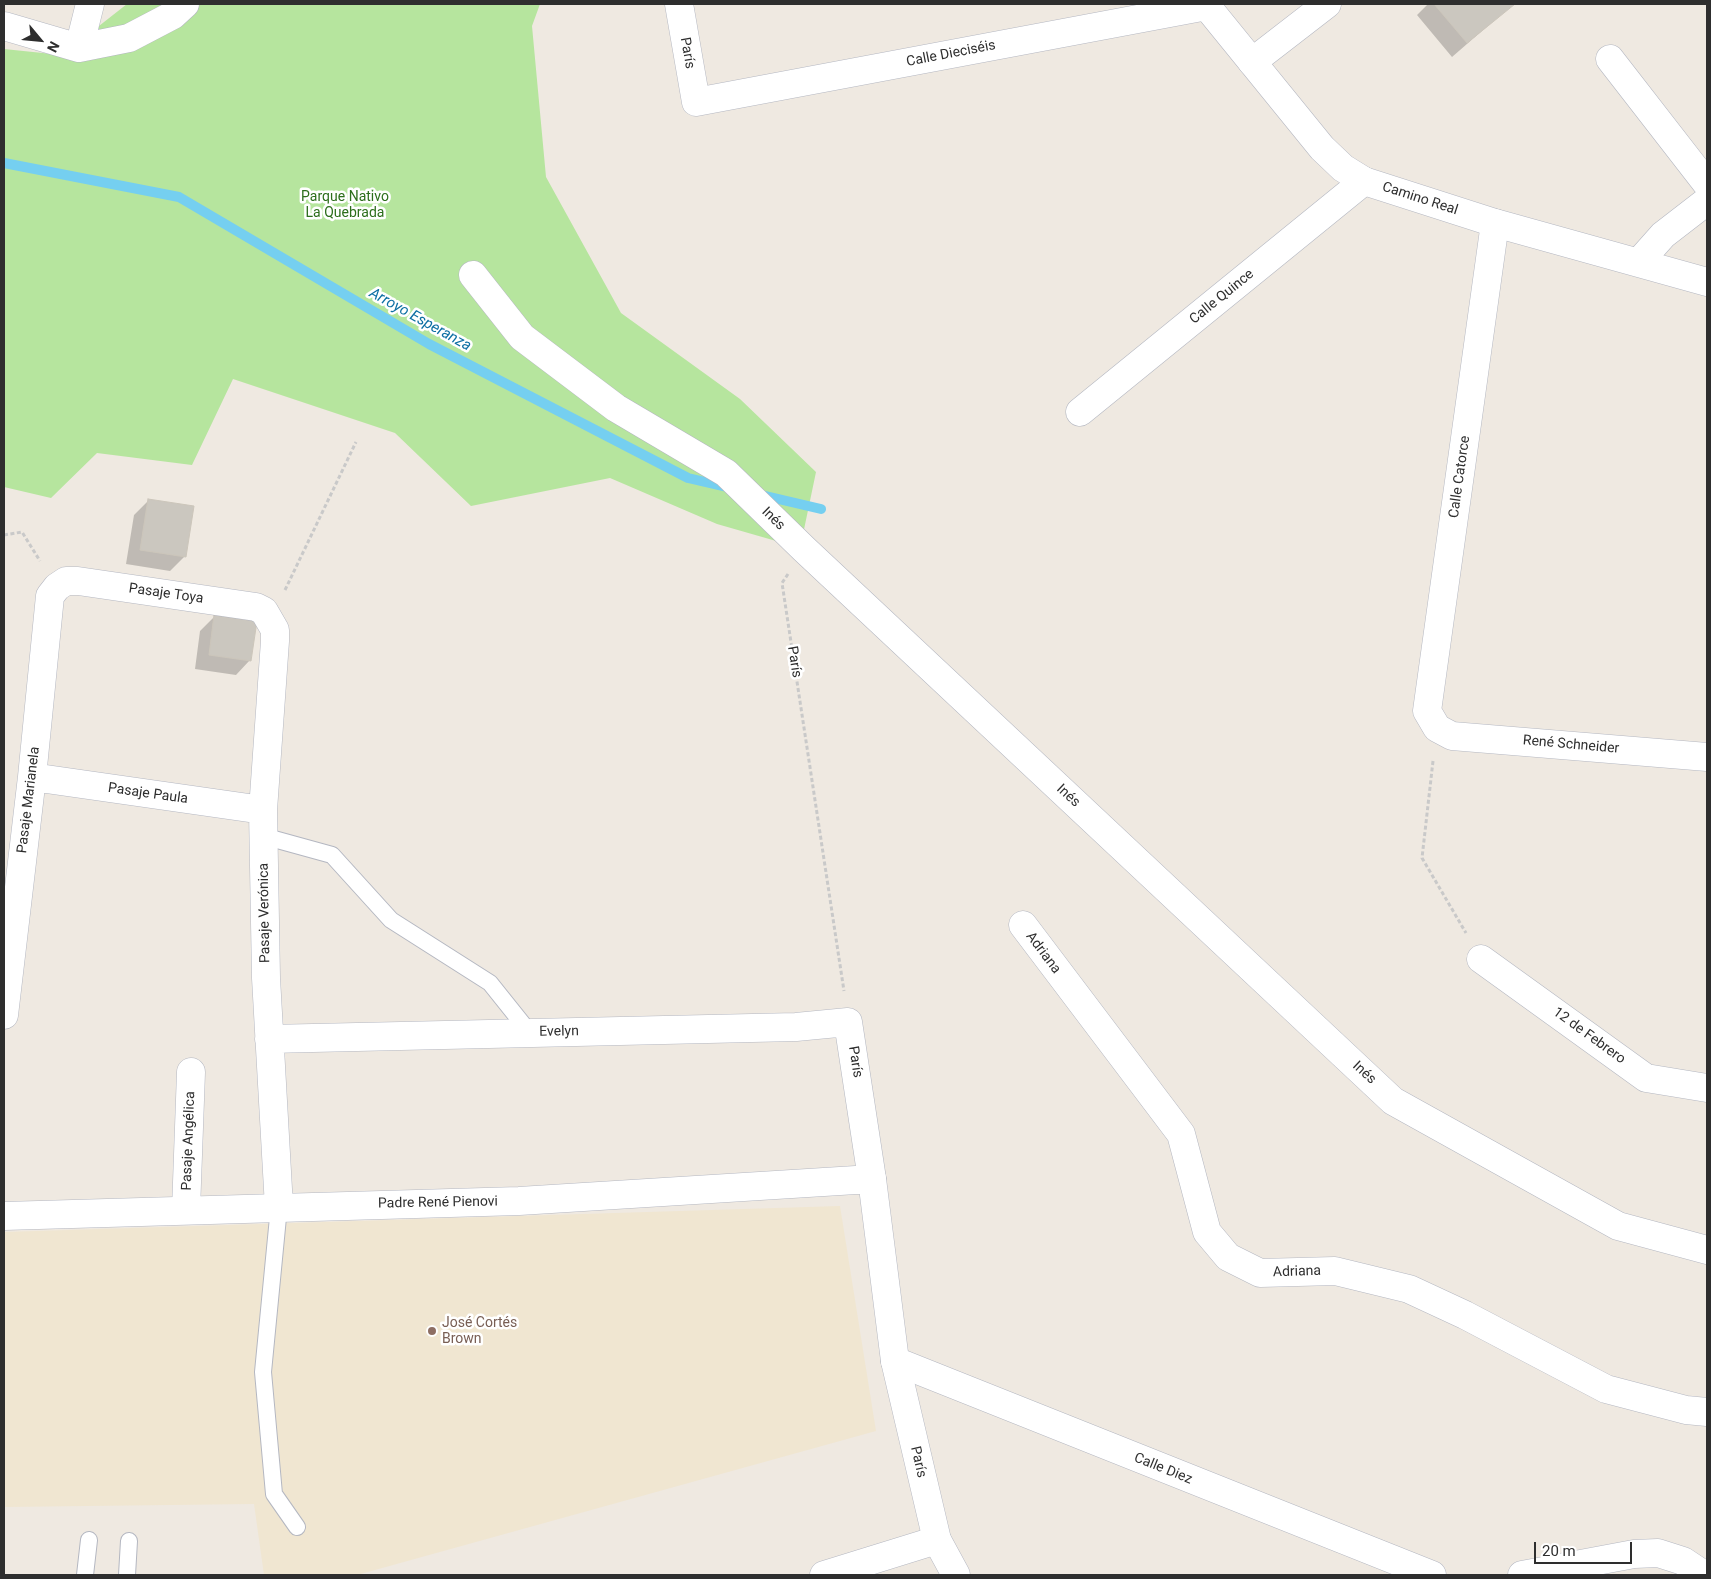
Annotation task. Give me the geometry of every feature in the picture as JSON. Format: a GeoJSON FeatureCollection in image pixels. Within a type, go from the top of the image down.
{"type":"FeatureCollection","features":[{"type":"Feature","properties":{"kind":"street"},"geometry":{"type":"LineString","coordinates":[[79,48],[90,4]]}},
{"type":"Feature","properties":{"kind":"street"},"geometry":{"type":"LineString","coordinates":[[4,26],[79,48],[129,38],[173,15],[186,4]]}},
{"type":"Feature","properties":{"kind":"street","name":"París"},"geometry":{"type":"LineString","coordinates":[[679,4],[696,102]]}},
{"type":"Feature","properties":{"kind":"street"},"geometry":{"type":"LineString","coordinates":[[1252,62],[1327,4]]}},
{"type":"Feature","properties":{"kind":"street","name":"Calle Dieciséis"},"geometry":{"type":"LineString","coordinates":[[696,102],[1206,5]]}},
{"type":"Feature","properties":{"kind":"street","name":"Camino Real"},"geometry":{"type":"LineString","coordinates":[[1206,5],[1322,148],[1343,168],[1364,181],[1495,223],[1707,282]]}},
{"type":"Feature","properties":{"kind":"street"},"geometry":{"type":"LineString","coordinates":[[1610,59],[1707,184]]}},
{"type":"Feature","properties":{"kind":"street","name":"Calle Quince"},"geometry":{"type":"LineString","coordinates":[[1080,412],[1364,181]]}},
{"type":"Feature","properties":{"kind":"street"},"geometry":{"type":"LineString","coordinates":[[1639,262],[1662,235],[1707,201]]}},
{"type":"Feature","properties":{"kind":"street","name":"Calle Catorce"},"geometry":{"type":"LineString","coordinates":[[1437,728],[1427,711],[1495,223]]}},
{"type":"Feature","properties":{"kind":"street","name":"Inés"},"geometry":{"type":"LineString","coordinates":[[473,275],[522,338],[616,408],[726,473],[804,549],[1393,1101],[1618,1226],[1707,1250]]}},
{"type":"Feature","properties":{"kind":"street","name":"Pasaje Toya"},"geometry":{"type":"LineString","coordinates":[[57,587],[66,581],[78,581],[256,607],[264,611],[271,620]]}},
{"type":"Feature","properties":{"kind":"street","name":"Pasaje Marianela"},"geometry":{"type":"LineString","coordinates":[[4,1014],[32,777],[48,608],[50,596],[57,587]]}},
{"type":"Feature","properties":{"kind":"street","name":"Pasaje Verónica"},"geometry":{"type":"LineString","coordinates":[[271,620],[275,630],[275,641],[263,823],[269,1039],[279,1207]]}},
{"type":"Feature","properties":{"kind":"street","name":"René Schneider"},"geometry":{"type":"LineString","coordinates":[[1437,728],[1452,736],[1707,757]]}},
{"type":"Feature","properties":{"kind":"street","name":"Pasaje Paula"},"geometry":{"type":"LineString","coordinates":[[32,777],[263,823]]}},
{"type":"Feature","properties":{"kind":"street","name":"Adriana"},"geometry":{"type":"LineString","coordinates":[[1023,925],[1181,1134],[1207,1232],[1228,1257],[1260,1273],[1335,1271],[1409,1288],[1466,1315],[1606,1389],[1686,1410],[1707,1412]]}},
{"type":"Feature","properties":{"kind":"street","name":"12 de Febrero"},"geometry":{"type":"LineString","coordinates":[[1481,959],[1646,1078],[1707,1088]]}},
{"type":"Feature","properties":{"kind":"street","name":"París"},"geometry":{"type":"LineString","coordinates":[[848,1022],[872,1179],[895,1361],[936,1540],[956,1575]]}},
{"type":"Feature","properties":{"kind":"street","name":"Evelyn"},"geometry":{"type":"LineString","coordinates":[[269,1039],[796,1027],[848,1022]]}},
{"type":"Feature","properties":{"kind":"street","name":"Pasaje Angélica"},"geometry":{"type":"LineString","coordinates":[[186,1210],[191,1072]]}},
{"type":"Feature","properties":{"kind":"street","name":"Padre René Pienovi"},"geometry":{"type":"LineString","coordinates":[[4,1216],[519,1201],[872,1179]]}},
{"type":"Feature","properties":{"kind":"street","name":"Calle Diez"},"geometry":{"type":"LineString","coordinates":[[895,1361],[1432,1575]]}},
{"type":"Feature","properties":{"kind":"street"},"geometry":{"type":"LineString","coordinates":[[824,1575],[936,1540]]}},
{"type":"Feature","properties":{"kind":"street"},"geometry":{"type":"LineString","coordinates":[[1522,1575],[1634,1554],[1658,1553],[1693,1568]]}},
{"type":"Feature","properties":{"kind":"lane"},"geometry":{"type":"LineString","coordinates":[[263,823],[332,855],[391,920],[490,983],[530,1033]]}},
{"type":"Feature","properties":{"kind":"lane"},"geometry":{"type":"LineString","coordinates":[[279,1207],[263,1372],[274,1494],[296,1527]]}},
{"type":"Feature","properties":{"kind":"lane"},"geometry":{"type":"LineString","coordinates":[[85,1575],[89,1540]]}},
{"type":"Feature","properties":{"kind":"lane"},"geometry":{"type":"LineString","coordinates":[[127,1575],[129,1541]]}},
{"type":"Feature","properties":{"kind":"path"},"geometry":{"type":"LineString","coordinates":[[271,620],[356,442]]}},
{"type":"Feature","properties":{"kind":"path"},"geometry":{"type":"LineString","coordinates":[[4,535],[22,532],[57,587]]}},
{"type":"Feature","properties":{"kind":"path","name":"París"},"geometry":{"type":"LineString","coordinates":[[804,549],[782,583],[848,1022]]}},
{"type":"Feature","properties":{"kind":"path"},"geometry":{"type":"LineString","coordinates":[[1437,728],[1422,858],[1481,959]]}},
{"type":"Feature","properties":{"kind":"shaded area","name":"José Cortés Brown"},"geometry":{"type":"Polygon","coordinates":[[[840,1206],[876,1431],[357,1575],[264,1575],[254,1504],[4,1507],[4,1232],[840,1206]]]}},
{"type":"Feature","properties":{"kind":"green space","name":"Parque Nativo La Quebrada"},"geometry":{"type":"Polygon","coordinates":[[[127,4],[540,4],[532,26],[546,177],[621,313],[740,399],[816,472],[802,539],[804,549],[717,524],[610,478],[471,506],[395,433],[233,379],[192,465],[97,453],[51,498],[4,487],[4,49],[62,55],[127,4]]]}},
{"type":"Feature","properties":{"kind":"building"},"geometry":{"type":"Polygon","coordinates":[[[1434,4],[1515,4],[1467,43],[1434,4]]]}},
{"type":"Feature","properties":{"kind":"building"},"geometry":{"type":"Polygon","coordinates":[[[148,499],[194,506],[186,557],[140,550],[148,499]]]}},
{"type":"Feature","properties":{"kind":"building"},"geometry":{"type":"Polygon","coordinates":[[[214,615],[257,621],[251,661],[209,655],[214,615]]]}},
{"type":"Feature","properties":{"kind":"waterway","name":"Arroyo Esperanza"},"geometry":{"type":"LineString","coordinates":[[4,163],[179,197],[429,344],[688,478],[731,488]]}},
{"type":"Feature","properties":{"kind":"waterway","name":"Arroyo Esperanza"},"geometry":{"type":"LineString","coordinates":[[757,494],[821,509]]}},
{"type":"Feature","properties":{"kind":"place","name":"José Cortés Brown"},"geometry":{"type":"Point","coordinates":[432,1331]}}]}
